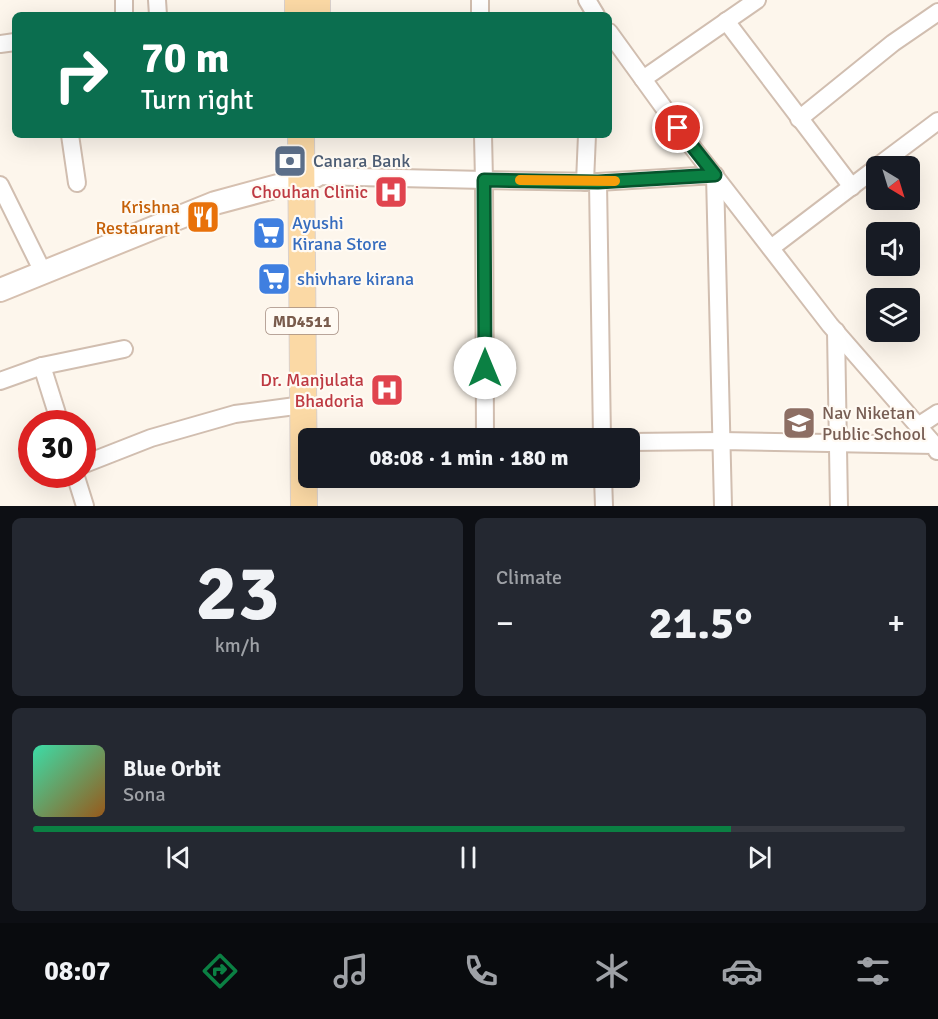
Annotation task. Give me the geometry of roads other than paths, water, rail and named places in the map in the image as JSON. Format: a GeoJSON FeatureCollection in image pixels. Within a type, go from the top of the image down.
{"type":"FeatureCollection","features":[{"type":"Feature","properties":{"kind":"main road","name":"MD4511"},"geometry":{"type":"LineString","coordinates":[[301,138],[308,178],[318,428]]}},
{"type":"Feature","properties":{"kind":"main road","name":"MD4511"},"geometry":{"type":"LineString","coordinates":[[304,506],[303,405],[308,178],[315,138]]}},
{"type":"Feature","properties":{"kind":"main road"},"geometry":{"type":"LineString","coordinates":[[0,290],[215,203],[308,178]]}},
{"type":"Feature","properties":{"kind":"main road"},"geometry":{"type":"LineString","coordinates":[[318,488],[319,506]]}},
{"type":"Feature","properties":{"kind":"street"},"geometry":{"type":"LineString","coordinates":[[643,79],[758,0]]}},
{"type":"Feature","properties":{"kind":"street"},"geometry":{"type":"LineString","coordinates":[[799,119],[893,43],[938,12]]}},
{"type":"Feature","properties":{"kind":"street"},"geometry":{"type":"LineString","coordinates":[[726,21],[852,187]]}},
{"type":"Feature","properties":{"kind":"street"},"geometry":{"type":"LineString","coordinates":[[612,36],[771,248],[836,330],[937,449]]}},
{"type":"Feature","properties":{"kind":"street"},"geometry":{"type":"LineString","coordinates":[[892,156],[938,121]]}},
{"type":"Feature","properties":{"kind":"street"},"geometry":{"type":"LineString","coordinates":[[70,138],[77,183]]}},
{"type":"Feature","properties":{"kind":"street"},"geometry":{"type":"LineString","coordinates":[[483,138],[485,428]]}},
{"type":"Feature","properties":{"kind":"street"},"geometry":{"type":"LineString","coordinates":[[587,138],[602,428]]}},
{"type":"Feature","properties":{"kind":"street"},"geometry":{"type":"LineString","coordinates":[[308,178],[591,182],[715,175]]}},
{"type":"Feature","properties":{"kind":"street"},"geometry":{"type":"LineString","coordinates":[[715,175],[723,506]]}},
{"type":"Feature","properties":{"kind":"street"},"geometry":{"type":"LineString","coordinates":[[771,248],[866,176]]}},
{"type":"Feature","properties":{"kind":"street"},"geometry":{"type":"LineString","coordinates":[[0,185],[43,272]]}},
{"type":"Feature","properties":{"kind":"street"},"geometry":{"type":"LineString","coordinates":[[836,330],[839,506]]}},
{"type":"Feature","properties":{"kind":"street"},"geometry":{"type":"LineString","coordinates":[[0,381],[42,366],[124,349]]}},
{"type":"Feature","properties":{"kind":"street"},"geometry":{"type":"LineString","coordinates":[[42,366],[56,410]]}},
{"type":"Feature","properties":{"kind":"street"},"geometry":{"type":"LineString","coordinates":[[96,460],[151,438],[236,414],[303,405]]}},
{"type":"Feature","properties":{"kind":"street"},"geometry":{"type":"LineString","coordinates":[[918,426],[938,413]]}},
{"type":"Feature","properties":{"kind":"street"},"geometry":{"type":"LineString","coordinates":[[640,442],[722,441],[937,449]]}},
{"type":"Feature","properties":{"kind":"street"},"geometry":{"type":"LineString","coordinates":[[79,488],[85,506]]}},
{"type":"Feature","properties":{"kind":"street"},"geometry":{"type":"LineString","coordinates":[[603,488],[604,506]]}},
{"type":"Feature","properties":{"kind":"place","name":"Canara Bank"},"geometry":{"type":"Point","coordinates":[290,161]}},
{"type":"Feature","properties":{"kind":"place","name":"Chouhan Clinic"},"geometry":{"type":"Point","coordinates":[391,192]}},
{"type":"Feature","properties":{"kind":"place","name":"Krishna Restaurant"},"geometry":{"type":"Point","coordinates":[203,217]}},
{"type":"Feature","properties":{"kind":"place","name":"Ayushi Kirana Store"},"geometry":{"type":"Point","coordinates":[269,233]}},
{"type":"Feature","properties":{"kind":"place","name":"shivhare kirana"},"geometry":{"type":"Point","coordinates":[274,279]}},
{"type":"Feature","properties":{"kind":"place","name":"Dr. Manjulata Bhadoria"},"geometry":{"type":"Point","coordinates":[387,390]}},
{"type":"Feature","properties":{"kind":"place","name":"Nav Niketan Public School"},"geometry":{"type":"Point","coordinates":[799,423]}}]}
